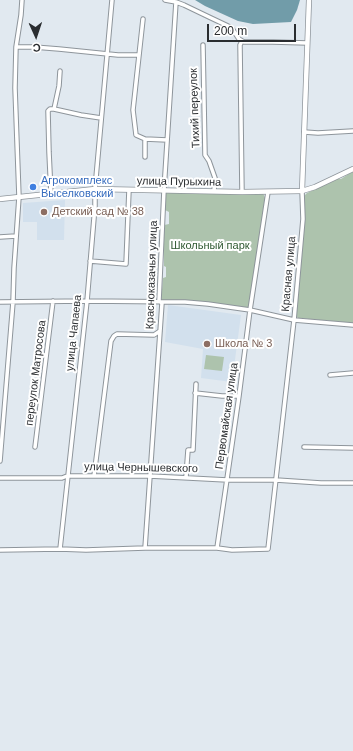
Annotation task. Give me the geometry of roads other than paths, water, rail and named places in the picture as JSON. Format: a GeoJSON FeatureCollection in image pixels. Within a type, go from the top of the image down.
{"type":"FeatureCollection","features":[{"type":"Feature","properties":{"kind":"street"},"geometry":{"type":"LineString","coordinates":[[0,461],[13,302],[19,197],[15,88],[16,47],[22,0]]}},
{"type":"Feature","properties":{"kind":"street","name":"улица Чапаева"},"geometry":{"type":"LineString","coordinates":[[60,549],[87,301],[95,206],[95,189],[112,0]]}},
{"type":"Feature","properties":{"kind":"street"},"geometry":{"type":"LineString","coordinates":[[165,0],[176,2],[192,8],[228,26],[233,30],[239,39],[244,42],[307,43]]}},
{"type":"Feature","properties":{"kind":"street","name":"Красная улица"},"geometry":{"type":"LineString","coordinates":[[217,548],[232,550],[268,549],[294,320],[303,219],[302,191],[309,0]]}},
{"type":"Feature","properties":{"kind":"street","name":"Красноказачья улица"},"geometry":{"type":"LineString","coordinates":[[145,548],[162,304],[159,301],[164,190],[176,2]]}},
{"type":"Feature","properties":{"kind":"street"},"geometry":{"type":"LineString","coordinates":[[144,19],[133,110],[136,135],[145,139],[167,140]]}},
{"type":"Feature","properties":{"kind":"street"},"geometry":{"type":"LineString","coordinates":[[242,41],[240,45],[242,192]]}},
{"type":"Feature","properties":{"kind":"street","name":"Тихий переулок"},"geometry":{"type":"LineString","coordinates":[[202,45],[205,155],[209,161],[215,178],[214,191]]}},
{"type":"Feature","properties":{"kind":"street"},"geometry":{"type":"LineString","coordinates":[[16,47],[34,47],[129,56],[139,55]]}},
{"type":"Feature","properties":{"kind":"street"},"geometry":{"type":"LineString","coordinates":[[54,109],[59,86],[60,70]]}},
{"type":"Feature","properties":{"kind":"street"},"geometry":{"type":"LineString","coordinates":[[51,194],[48,111],[50,109],[54,109],[101,118]]}},
{"type":"Feature","properties":{"kind":"street"},"geometry":{"type":"LineString","coordinates":[[304,132],[318,133],[353,131]]}},
{"type":"Feature","properties":{"kind":"street"},"geometry":{"type":"LineString","coordinates":[[145,139],[145,156]]}},
{"type":"Feature","properties":{"kind":"street","name":"улица Пурыхина"},"geometry":{"type":"LineString","coordinates":[[0,199],[95,189],[242,192],[302,191],[315,187],[353,170]]}},
{"type":"Feature","properties":{"kind":"street"},"geometry":{"type":"LineString","coordinates":[[90,261],[126,264],[129,190]]}},
{"type":"Feature","properties":{"kind":"street","name":"Первомайская улица"},"geometry":{"type":"LineString","coordinates":[[217,548],[268,192]]}},
{"type":"Feature","properties":{"kind":"street"},"geometry":{"type":"LineString","coordinates":[[0,236],[16,236]]}},
{"type":"Feature","properties":{"kind":"street","name":"переулок Матросова"},"geometry":{"type":"LineString","coordinates":[[35,447],[53,314],[53,301]]}},
{"type":"Feature","properties":{"kind":"street"},"geometry":{"type":"LineString","coordinates":[[0,302],[159,301],[208,304],[250,310],[294,320],[353,325]]}},
{"type":"Feature","properties":{"kind":"street"},"geometry":{"type":"LineString","coordinates":[[94,476],[111,341],[117,334],[154,335],[160,330]]}},
{"type":"Feature","properties":{"kind":"street"},"geometry":{"type":"LineString","coordinates":[[330,375],[353,373]]}},
{"type":"Feature","properties":{"kind":"street"},"geometry":{"type":"LineString","coordinates":[[186,477],[188,450],[193,450],[196,384]]}},
{"type":"Feature","properties":{"kind":"street"},"geometry":{"type":"LineString","coordinates":[[195,393],[239,396]]}},
{"type":"Feature","properties":{"kind":"street"},"geometry":{"type":"LineString","coordinates":[[304,447],[353,448]]}},
{"type":"Feature","properties":{"kind":"street","name":"улица Чернышевского"},"geometry":{"type":"LineString","coordinates":[[0,478],[150,476],[227,480],[353,483]]}},
{"type":"Feature","properties":{"kind":"street"},"geometry":{"type":"LineString","coordinates":[[0,550],[217,548]]}},
{"type":"Feature","properties":{"kind":"water"},"geometry":{"type":"Polygon","coordinates":[[[195,0],[300,0],[291,22],[253,24],[238,21],[195,0]]]}},
{"type":"Feature","properties":{"kind":"place","name":"Агрокомплекс Выселковский"},"geometry":{"type":"Point","coordinates":[33,187]}},
{"type":"Feature","properties":{"kind":"place","name":"Детский сад № 38"},"geometry":{"type":"Point","coordinates":[44,212]}},
{"type":"Feature","properties":{"kind":"place","name":"Школа № 3"},"geometry":{"type":"Point","coordinates":[207,344]}},
{"type":"Feature","properties":{"kind":"park label","name":"Школьный парк"},"geometry":{"type":"Point","coordinates":[210,246]}}]}
